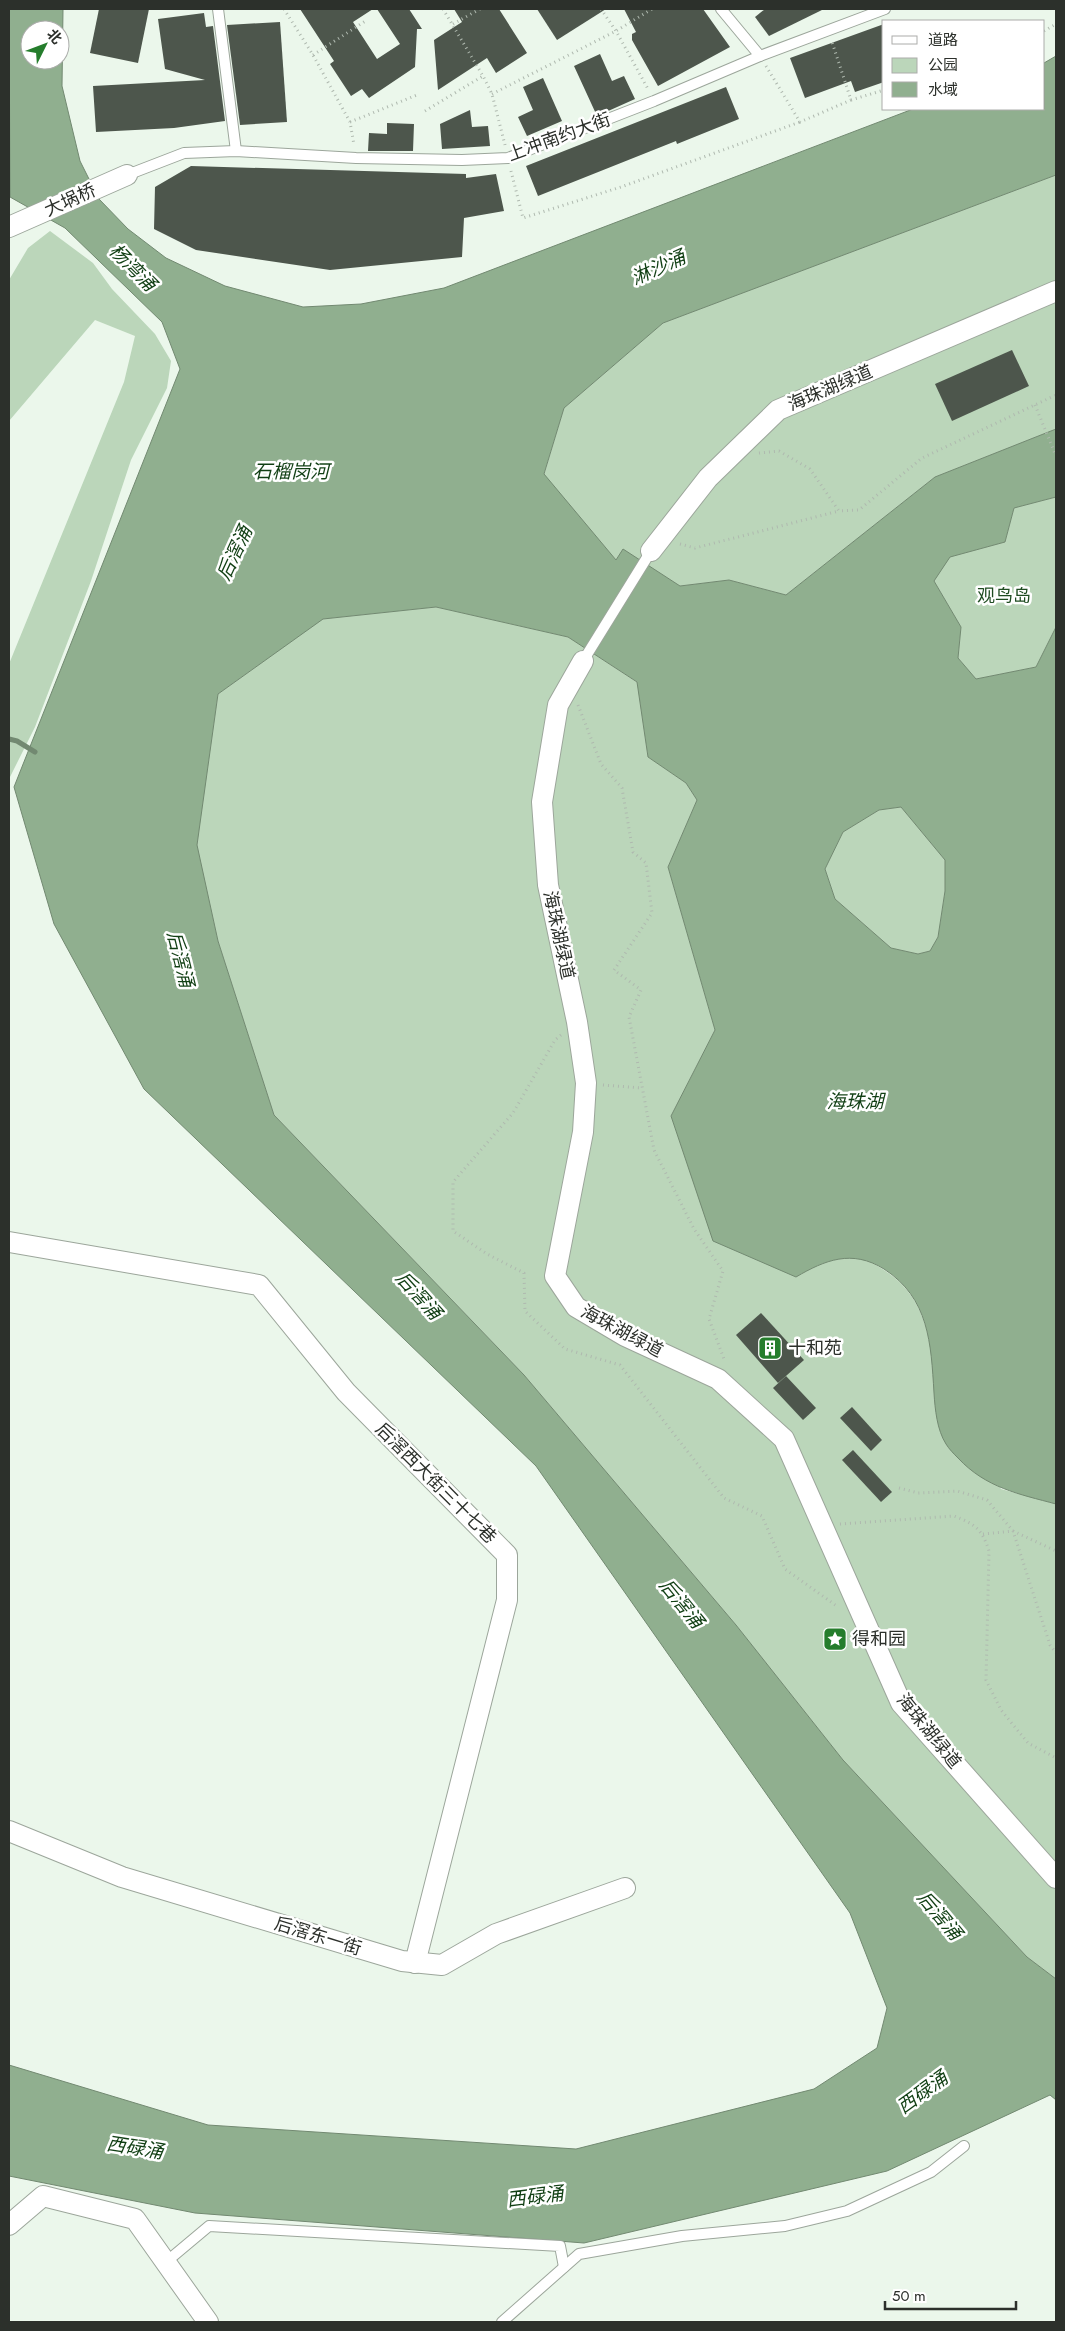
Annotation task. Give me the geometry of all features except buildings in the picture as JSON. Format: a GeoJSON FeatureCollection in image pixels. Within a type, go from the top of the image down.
{"type":"FeatureCollection","features":[{"type":"Feature","properties":{"kind":"street","name":"大埚桥"},"geometry":{"type":"LineString","coordinates":[[10,226],[127,175]]}},
{"type":"Feature","properties":{"kind":"street","name":"海珠湖绿道"},"geometry":{"type":"LineString","coordinates":[[656,546],[708,478],[778,410],[1056,291]]}},
{"type":"Feature","properties":{"kind":"street","name":"海珠湖绿道"},"geometry":{"type":"LineString","coordinates":[[583,661],[558,705],[542,802],[548,885],[577,1022],[586,1083],[583,1132],[555,1276],[576,1307],[625,1336],[718,1379],[784,1440],[901,1703],[1056,1878]]}},
{"type":"Feature","properties":{"kind":"street","name":"后滘西大街三十七巷"},"geometry":{"type":"LineString","coordinates":[[9,1242],[259,1285],[346,1392],[507,1555],[507,1600],[415,1963]]}},
{"type":"Feature","properties":{"kind":"street","name":"后滘东一街"},"geometry":{"type":"LineString","coordinates":[[9,1831],[122,1877],[402,1962],[442,1965],[496,1934],[625,1888]]}},
{"type":"Feature","properties":{"kind":"street"},"geometry":{"type":"LineString","coordinates":[[9,2225],[43,2196],[135,2219],[208,2322]]}},
{"type":"Feature","properties":{"kind":"lane"},"geometry":{"type":"LineString","coordinates":[[218,9],[236,151]]}},
{"type":"Feature","properties":{"kind":"lane"},"geometry":{"type":"LineString","coordinates":[[721,9],[760,56]]}},
{"type":"Feature","properties":{"kind":"lane","name":"上冲南约大街"},"geometry":{"type":"LineString","coordinates":[[127,175],[184,153],[236,151],[356,158],[462,160],[508,158],[654,101],[760,56],[885,9]]}},
{"type":"Feature","properties":{"kind":"lane"},"geometry":{"type":"LineString","coordinates":[[583,661],[656,546]]}},
{"type":"Feature","properties":{"kind":"lane"},"geometry":{"type":"LineString","coordinates":[[502,2322],[579,2254],[682,2236],[785,2226],[847,2211],[931,2172],[964,2146]]}},
{"type":"Feature","properties":{"kind":"lane"},"geometry":{"type":"LineString","coordinates":[[166,2262],[209,2226],[560,2246],[564,2267]]}},
{"type":"Feature","properties":{"kind":"path"},"geometry":{"type":"LineString","coordinates":[[284,9],[313,55],[350,122],[356,158]]}},
{"type":"Feature","properties":{"kind":"path"},"geometry":{"type":"LineString","coordinates":[[443,9],[484,76],[492,94],[523,218],[621,187],[800,122],[851,100],[882,91]]}},
{"type":"Feature","properties":{"kind":"path"},"geometry":{"type":"LineString","coordinates":[[453,24],[480,9]]}},
{"type":"Feature","properties":{"kind":"path"},"geometry":{"type":"LineString","coordinates":[[601,9],[616,31],[654,101]]}},
{"type":"Feature","properties":{"kind":"path"},"geometry":{"type":"LineString","coordinates":[[492,94],[616,31],[652,9]]}},
{"type":"Feature","properties":{"kind":"path"},"geometry":{"type":"LineString","coordinates":[[313,55],[367,20]]}},
{"type":"Feature","properties":{"kind":"path"},"geometry":{"type":"LineString","coordinates":[[1045,30],[1056,24]]}},
{"type":"Feature","properties":{"kind":"path"},"geometry":{"type":"LineString","coordinates":[[827,30],[851,100]]}},
{"type":"Feature","properties":{"kind":"path"},"geometry":{"type":"LineString","coordinates":[[760,56],[800,122]]}},
{"type":"Feature","properties":{"kind":"path"},"geometry":{"type":"LineString","coordinates":[[425,111],[484,76]]}},
{"type":"Feature","properties":{"kind":"path"},"geometry":{"type":"LineString","coordinates":[[350,122],[417,95]]}},
{"type":"Feature","properties":{"kind":"path"},"geometry":{"type":"LineString","coordinates":[[656,546],[695,548],[839,511],[859,510],[922,458],[1056,395]]}},
{"type":"Feature","properties":{"kind":"path"},"geometry":{"type":"LineString","coordinates":[[1035,405],[1056,453]]}},
{"type":"Feature","properties":{"kind":"path"},"geometry":{"type":"LineString","coordinates":[[731,455],[779,451],[810,468],[839,511]]}},
{"type":"Feature","properties":{"kind":"path"},"geometry":{"type":"LineString","coordinates":[[570,684],[601,764],[622,788],[633,852],[646,863],[652,913],[614,970],[641,990],[629,1017],[654,1150],[694,1229],[723,1272],[709,1320],[724,1359],[718,1379]]}},
{"type":"Feature","properties":{"kind":"path"},"geometry":{"type":"LineString","coordinates":[[586,1083],[642,1088]]}},
{"type":"Feature","properties":{"kind":"path"},"geometry":{"type":"LineString","coordinates":[[899,1488],[918,1494],[957,1491],[987,1500],[1013,1531],[1050,1645],[1056,1653]]}},
{"type":"Feature","properties":{"kind":"path"},"geometry":{"type":"LineString","coordinates":[[822,1526],[954,1516],[968,1522],[983,1534],[988,1551],[986,1680],[1001,1710],[1028,1743],[1056,1758]]}},
{"type":"Feature","properties":{"kind":"path"},"geometry":{"type":"LineString","coordinates":[[983,1534],[1013,1531],[1056,1551]]}},
{"type":"Feature","properties":{"kind":"green space"},"geometry":{"type":"Polygon","coordinates":[[[1056,175],[1056,429],[935,477],[786,595],[729,580],[680,586],[623,550],[616,560],[544,475],[564,408],[663,323],[1056,175]]]}},
{"type":"Feature","properties":{"kind":"green space"},"geometry":{"type":"Polygon","coordinates":[[[50,231],[93,263],[112,289],[155,334],[171,361],[167,388],[131,460],[91,581],[35,727],[9,779],[9,664],[124,382],[135,336],[95,320],[9,421],[9,280],[28,248],[50,231]]]}},
{"type":"Feature","properties":{"kind":"green space","name":"观鸟岛"},"geometry":{"type":"Polygon","coordinates":[[[1056,497],[1056,627],[1036,667],[976,679],[958,658],[961,627],[934,581],[949,557],[1005,542],[1014,508],[1056,497]]]}},
{"type":"Feature","properties":{"kind":"green space"},"geometry":{"type":"Polygon","coordinates":[[[436,607],[568,637],[638,683],[648,757],[686,783],[697,800],[668,867],[715,1030],[671,1116],[795,1277],[828,1261],[854,1257],[876,1265],[895,1278],[904,1287],[912,1297],[923,1319],[932,1357],[1001,1489],[1056,1504],[1056,1979],[1027,1957],[843,1760],[736,1625],[524,1375],[274,1115],[218,941],[196,845],[218,694],[322,619],[436,607]]]}},
{"type":"Feature","properties":{"kind":"green space"},"geometry":{"type":"Polygon","coordinates":[[[901,807],[945,860],[945,891],[938,937],[930,951],[918,954],[891,948],[835,899],[825,869],[843,832],[879,810],[901,807]]]}},
{"type":"Feature","properties":{"kind":"water"},"geometry":{"type":"Polygon","coordinates":[[[9,9],[63,9],[63,20],[20,20],[20,70],[62,70],[62,86],[80,161],[99,199],[128,229],[166,258],[225,286],[303,307],[361,304],[444,288],[910,110],[1045,110],[1045,62],[1056,56],[1056,175],[663,323],[564,408],[544,474],[616,560],[623,549],[680,586],[729,580],[786,595],[935,477],[1056,429],[1056,497],[1014,508],[1005,542],[950,557],[934,581],[961,627],[958,658],[976,679],[1036,667],[1056,627],[1056,1504],[1016,1493],[992,1483],[969,1468],[947,1446],[940,1432],[937,1419],[929,1339],[925,1323],[919,1308],[910,1294],[899,1281],[884,1269],[861,1259],[839,1259],[817,1266],[796,1277],[713,1241],[671,1116],[715,1030],[668,867],[697,800],[686,783],[648,757],[637,682],[568,637],[436,607],[323,619],[218,694],[197,845],[218,941],[274,1115],[524,1375],[736,1625],[843,1760],[1027,1957],[1056,1979],[1056,2100],[1050,2095],[887,2171],[584,2243],[195,2213],[9,2176],[9,2065],[208,2125],[576,2149],[814,2089],[877,2048],[887,2008],[850,1913],[536,1466],[144,1089],[54,924],[14,787],[180,369],[162,322],[65,228],[10,197],[9,9]],[[901,807],[879,810],[843,832],[825,869],[835,899],[891,948],[918,954],[930,951],[938,937],[945,891],[945,860],[901,807]]]}},
{"type":"Feature","properties":{"kind":"waterway"},"geometry":{"type":"LineString","coordinates":[[9,739],[17,741],[35,752]]}},
{"type":"Feature","properties":{"kind":"place","name":"十和苑"},"geometry":{"type":"Point","coordinates":[770,1348]}},
{"type":"Feature","properties":{"kind":"place","name":"得和园"},"geometry":{"type":"Point","coordinates":[835,1639]}},
{"type":"Feature","properties":{"kind":"water label","name":"杨湾涌"},"geometry":{"type":"Point","coordinates":[133,267]}},
{"type":"Feature","properties":{"kind":"water label","name":"淋沙涌"},"geometry":{"type":"Point","coordinates":[658,267]}},
{"type":"Feature","properties":{"kind":"water label","name":"石榴岗河"},"geometry":{"type":"Point","coordinates":[291,471]}},
{"type":"Feature","properties":{"kind":"water label","name":"后滘涌"},"geometry":{"type":"Point","coordinates":[234,553]}},
{"type":"Feature","properties":{"kind":"water label","name":"后滘涌"},"geometry":{"type":"Point","coordinates":[181,959]}},
{"type":"Feature","properties":{"kind":"water label","name":"海珠湖"},"geometry":{"type":"Point","coordinates":[855,1101]}},
{"type":"Feature","properties":{"kind":"water label","name":"后滘涌"},"geometry":{"type":"Point","coordinates":[419,1295]}},
{"type":"Feature","properties":{"kind":"water label","name":"后滘涌"},"geometry":{"type":"Point","coordinates":[682,1603]}},
{"type":"Feature","properties":{"kind":"water label","name":"后滘涌"},"geometry":{"type":"Point","coordinates":[940,1915]}},
{"type":"Feature","properties":{"kind":"water label","name":"西碌涌"},"geometry":{"type":"Point","coordinates":[922,2092]}},
{"type":"Feature","properties":{"kind":"water label","name":"西碌涌"},"geometry":{"type":"Point","coordinates":[135,2147]}},
{"type":"Feature","properties":{"kind":"water label","name":"西碌涌"},"geometry":{"type":"Point","coordinates":[535,2196]}}]}
